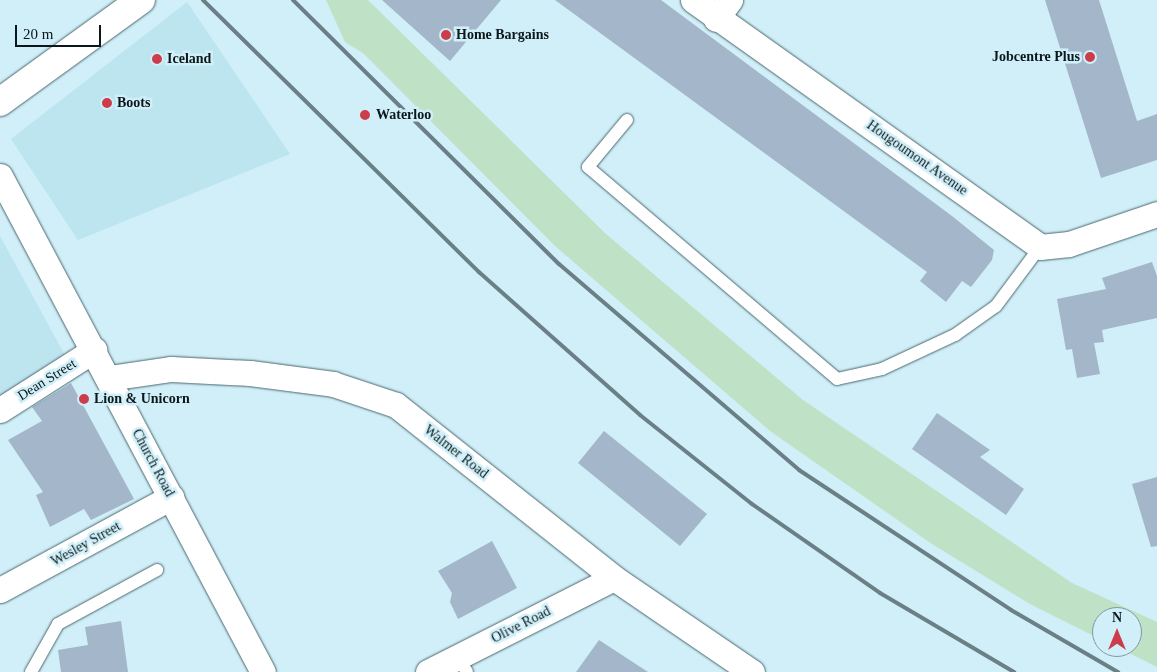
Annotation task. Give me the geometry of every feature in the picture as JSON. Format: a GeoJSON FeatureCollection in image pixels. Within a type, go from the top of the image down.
{"type":"FeatureCollection","features":[{"type":"Feature","properties":{"kind":"street"},"geometry":{"type":"LineString","coordinates":[[0,102],[141,0]]}},
{"type":"Feature","properties":{"kind":"street","name":"Hougoumont Avenue"},"geometry":{"type":"LineString","coordinates":[[693,0],[723,9],[1040,247]]}},
{"type":"Feature","properties":{"kind":"street","name":"Church Road"},"geometry":{"type":"LineString","coordinates":[[0,176],[94,350],[263,672]]}},
{"type":"Feature","properties":{"kind":"street"},"geometry":{"type":"LineString","coordinates":[[1040,247],[1069,244],[1157,214]]}},
{"type":"Feature","properties":{"kind":"street","name":"Dean Street"},"geometry":{"type":"LineString","coordinates":[[0,410],[94,350]]}},
{"type":"Feature","properties":{"kind":"street","name":"Walmer Road"},"geometry":{"type":"LineString","coordinates":[[108,378],[171,369],[250,373],[333,384],[396,405],[614,578],[752,672]]}},
{"type":"Feature","properties":{"kind":"street","name":"Wesley Street"},"geometry":{"type":"LineString","coordinates":[[0,590],[171,497]]}},
{"type":"Feature","properties":{"kind":"street","name":"Olive Road"},"geometry":{"type":"LineString","coordinates":[[428,672],[462,665],[614,578]]}},
{"type":"Feature","properties":{"kind":"lane"},"geometry":{"type":"LineString","coordinates":[[627,120],[588,167],[837,379],[882,369],[955,335],[996,306],[1040,247]]}},
{"type":"Feature","properties":{"kind":"lane"},"geometry":{"type":"LineString","coordinates":[[31,672],[58,624],[157,570]]}},
{"type":"Feature","properties":{"kind":"shaded area"},"geometry":{"type":"Polygon","coordinates":[[[187,2],[290,154],[78,240],[11,139],[187,2]]]}},
{"type":"Feature","properties":{"kind":"shaded area"},"geometry":{"type":"Polygon","coordinates":[[[0,236],[67,359],[0,397],[0,236]]]}},
{"type":"Feature","properties":{"kind":"green space"},"geometry":{"type":"Polygon","coordinates":[[[326,0],[368,0],[606,234],[803,400],[1072,583],[1124,607],[1092,607],[1092,635],[1030,604],[932,544],[770,431],[555,246],[363,53],[345,42],[326,0]]]}},
{"type":"Feature","properties":{"kind":"green space"},"geometry":{"type":"Polygon","coordinates":[[[1142,615],[1157,622],[1157,667],[1137,657],[1142,657],[1142,615]]]}},
{"type":"Feature","properties":{"kind":"building","name":"Home Bargains"},"geometry":{"type":"Polygon","coordinates":[[[382,0],[501,0],[450,61],[382,0]]]}},
{"type":"Feature","properties":{"kind":"building"},"geometry":{"type":"Polygon","coordinates":[[[555,0],[661,0],[952,216],[994,250],[992,260],[971,287],[962,281],[946,302],[920,281],[927,272],[555,0]]]}},
{"type":"Feature","properties":{"kind":"building","name":"Jobcentre Plus"},"geometry":{"type":"Polygon","coordinates":[[[1045,0],[1099,0],[1137,121],[1157,114],[1157,160],[1101,178],[1045,0]]]}},
{"type":"Feature","properties":{"kind":"building"},"geometry":{"type":"Polygon","coordinates":[[[1152,262],[1157,276],[1157,318],[1102,330],[1104,342],[1094,343],[1100,374],[1077,378],[1072,349],[1066,350],[1057,299],[1106,289],[1102,278],[1152,262]]]}},
{"type":"Feature","properties":{"kind":"building"},"geometry":{"type":"Polygon","coordinates":[[[71,383],[134,499],[91,520],[84,509],[50,527],[36,495],[43,492],[8,440],[42,421],[32,407],[71,383]]]}},
{"type":"Feature","properties":{"kind":"building"},"geometry":{"type":"Polygon","coordinates":[[[937,413],[990,450],[980,457],[1024,489],[1006,515],[912,449],[937,413]]]}},
{"type":"Feature","properties":{"kind":"building"},"geometry":{"type":"Polygon","coordinates":[[[604,431],[707,514],[680,546],[578,463],[604,431]]]}},
{"type":"Feature","properties":{"kind":"building"},"geometry":{"type":"Polygon","coordinates":[[[1157,477],[1157,546],[1151,547],[1132,484],[1157,477]]]}},
{"type":"Feature","properties":{"kind":"building"},"geometry":{"type":"Polygon","coordinates":[[[492,541],[517,588],[458,619],[450,602],[452,593],[438,571],[492,541]]]}},
{"type":"Feature","properties":{"kind":"building"},"geometry":{"type":"Polygon","coordinates":[[[121,621],[128,672],[61,672],[58,650],[88,645],[85,627],[121,621]]]}},
{"type":"Feature","properties":{"kind":"building"},"geometry":{"type":"Polygon","coordinates":[[[599,640],[648,672],[576,672],[599,640]]]}},
{"type":"Feature","properties":{"kind":"railway"},"geometry":{"type":"LineString","coordinates":[[203,0],[479,272],[640,415],[752,504],[880,593],[1014,672]]}},
{"type":"Feature","properties":{"kind":"railway"},"geometry":{"type":"LineString","coordinates":[[293,0],[559,264],[799,470],[1011,610],[1118,672]]}},
{"type":"Feature","properties":{"kind":"place","name":"Home Bargains"},"geometry":{"type":"Point","coordinates":[446,35]}},
{"type":"Feature","properties":{"kind":"place","name":"Jobcentre Plus"},"geometry":{"type":"Point","coordinates":[1090,57]}},
{"type":"Feature","properties":{"kind":"place","name":"Iceland"},"geometry":{"type":"Point","coordinates":[157,59]}},
{"type":"Feature","properties":{"kind":"place","name":"Boots"},"geometry":{"type":"Point","coordinates":[107,103]}},
{"type":"Feature","properties":{"kind":"place","name":"Waterloo"},"geometry":{"type":"Point","coordinates":[365,115]}},
{"type":"Feature","properties":{"kind":"place","name":"Lion & Unicorn"},"geometry":{"type":"Point","coordinates":[84,399]}}]}
